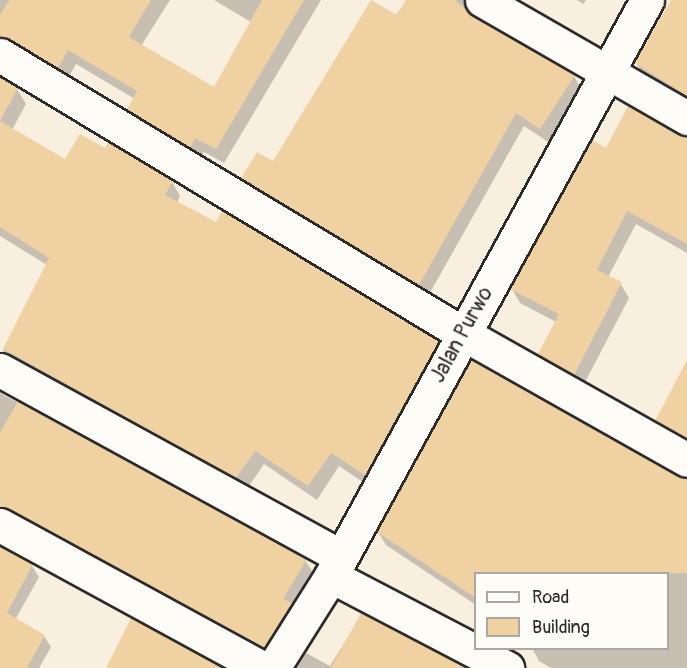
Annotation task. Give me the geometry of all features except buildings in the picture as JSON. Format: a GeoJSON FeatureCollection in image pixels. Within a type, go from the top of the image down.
{"type":"FeatureCollection","features":[{"type":"Feature","properties":{"kind":"street"},"geometry":{"type":"LineString","coordinates":[[482,0],[687,118]]}},
{"type":"Feature","properties":{"kind":"street","name":"Jalan Purwo"},"geometry":{"type":"LineString","coordinates":[[273,668],[336,566],[462,333],[609,73],[647,0]]}},
{"type":"Feature","properties":{"kind":"street"},"geometry":{"type":"LineString","coordinates":[[0,55],[462,333],[687,460]]}},
{"type":"Feature","properties":{"kind":"street"},"geometry":{"type":"LineString","coordinates":[[0,370],[474,648]]}},
{"type":"Feature","properties":{"kind":"street"},"geometry":{"type":"LineString","coordinates":[[0,525],[262,668]]}},
{"type":"Feature","properties":{"kind":"street"},"geometry":{"type":"LineString","coordinates":[[477,650],[507,668]]}}]}
